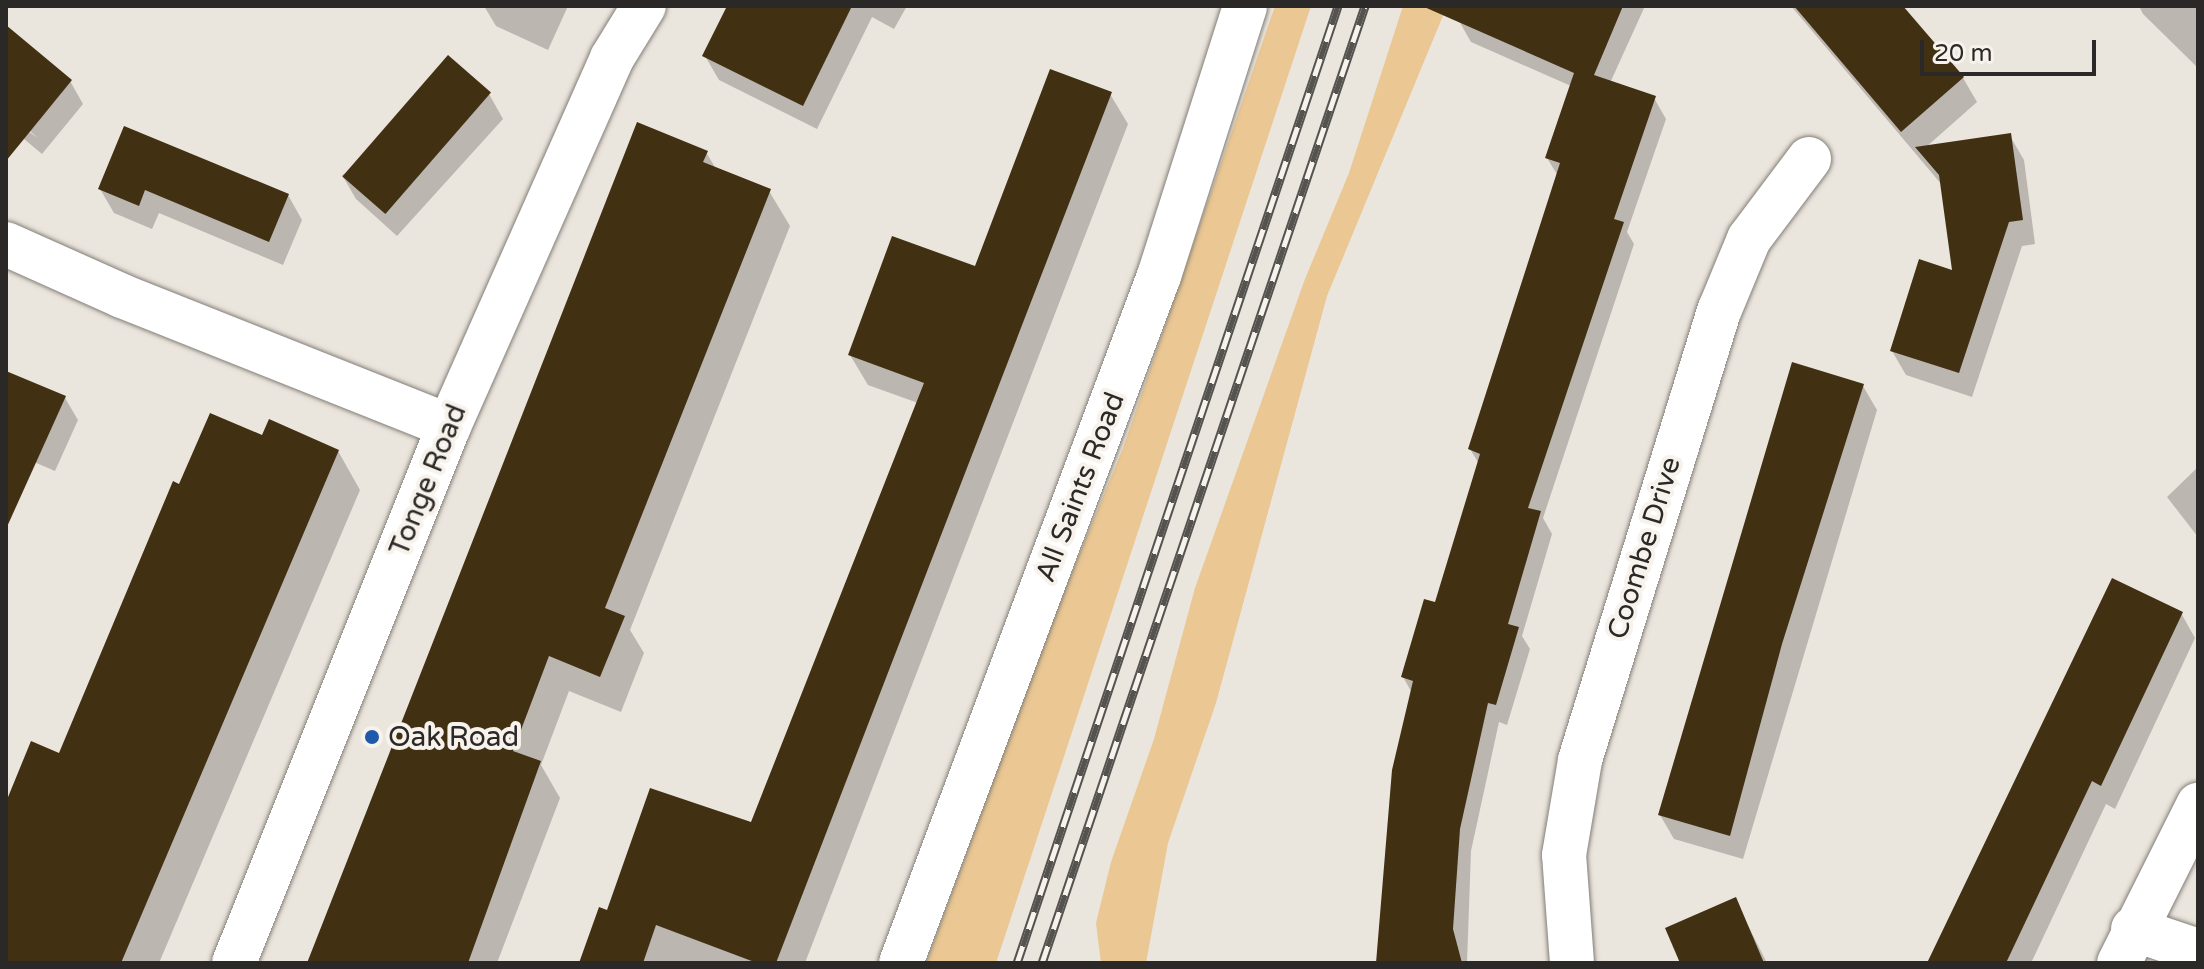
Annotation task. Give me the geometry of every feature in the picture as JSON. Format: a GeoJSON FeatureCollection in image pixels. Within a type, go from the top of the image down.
{"type":"FeatureCollection","features":[{"type":"Feature","properties":{"kind":"street","name":"Tonge Road"},"geometry":{"type":"LineString","coordinates":[[234,963],[449,426],[612,58],[644,6]]}},
{"type":"Feature","properties":{"kind":"street","name":"All Saints Road"},"geometry":{"type":"LineString","coordinates":[[901,963],[1159,276],[1245,6]]}},
{"type":"Feature","properties":{"kind":"street","name":"Coombe Drive"},"geometry":{"type":"LineString","coordinates":[[1572,963],[1564,855],[1585,745],[1720,309],[1749,239],[1809,159]]}},
{"type":"Feature","properties":{"kind":"street"},"geometry":{"type":"LineString","coordinates":[[6,244],[122,296],[449,426]]}},
{"type":"Feature","properties":{"kind":"street"},"geometry":{"type":"LineString","coordinates":[[2198,805],[2126,946],[2198,951]]}},
{"type":"Feature","properties":{"kind":"shaded area"},"geometry":{"type":"Polygon","coordinates":[[[1275,6],[1311,6],[996,963],[926,963],[1047,633],[1123,448],[1275,6]]]}},
{"type":"Feature","properties":{"kind":"shaded area"},"geometry":{"type":"Polygon","coordinates":[[[1403,6],[1447,6],[1327,296],[1216,703],[1168,843],[1146,963],[1101,963],[1096,923],[1111,862],[1154,739],[1195,588],[1305,279],[1349,173],[1403,6]]]}},
{"type":"Feature","properties":{"kind":"building"},"geometry":{"type":"Polygon","coordinates":[[[727,6],[852,6],[803,106],[702,56],[727,6]]]}},
{"type":"Feature","properties":{"kind":"building"},"geometry":{"type":"Polygon","coordinates":[[[1422,6],[1623,6],[1594,75],[1656,96],[1614,219],[1624,222],[1528,508],[1541,511],[1508,624],[1519,627],[1496,705],[1488,703],[1460,829],[1453,929],[1462,963],[1376,963],[1392,770],[1413,681],[1401,677],[1424,599],[1435,602],[1480,454],[1468,449],[1560,163],[1545,158],[1574,73],[1422,6]]]}},
{"type":"Feature","properties":{"kind":"building"},"geometry":{"type":"Polygon","coordinates":[[[1794,6],[1903,6],[1964,77],[1901,132],[1794,6]]]}},
{"type":"Feature","properties":{"kind":"building"},"geometry":{"type":"Polygon","coordinates":[[[6,25],[72,80],[6,161],[6,25]]]}},
{"type":"Feature","properties":{"kind":"building"},"geometry":{"type":"Polygon","coordinates":[[[448,55],[491,92],[385,214],[342,177],[448,55]]]}},
{"type":"Feature","properties":{"kind":"building"},"geometry":{"type":"Polygon","coordinates":[[[1050,69],[1112,92],[776,963],[757,963],[656,925],[643,963],[579,963],[599,907],[607,910],[650,788],[751,822],[924,383],[848,355],[892,236],[975,266],[1050,69]]]}},
{"type":"Feature","properties":{"kind":"building"},"geometry":{"type":"Polygon","coordinates":[[[637,122],[708,151],[703,162],[771,189],[605,608],[625,616],[600,677],[549,656],[513,751],[541,761],[468,963],[307,963],[637,122]]]}},
{"type":"Feature","properties":{"kind":"building"},"geometry":{"type":"Polygon","coordinates":[[[124,126],[289,194],[269,242],[145,190],[139,206],[98,189],[124,126]]]}},
{"type":"Feature","properties":{"kind":"building"},"geometry":{"type":"Polygon","coordinates":[[[2011,133],[2023,220],[2009,222],[1959,373],[1890,351],[1919,259],[1952,270],[1939,175],[1915,147],[2011,133]]]}},
{"type":"Feature","properties":{"kind":"building"},"geometry":{"type":"Polygon","coordinates":[[[1792,362],[1864,384],[1782,644],[1730,836],[1658,815],[1792,362]]]}},
{"type":"Feature","properties":{"kind":"building"},"geometry":{"type":"Polygon","coordinates":[[[6,371],[66,396],[6,529],[6,371]]]}},
{"type":"Feature","properties":{"kind":"building"},"geometry":{"type":"Polygon","coordinates":[[[210,413],[262,435],[269,419],[339,450],[121,963],[6,963],[6,802],[31,741],[59,753],[173,481],[179,484],[210,413]]]}},
{"type":"Feature","properties":{"kind":"building"},"geometry":{"type":"Polygon","coordinates":[[[2112,578],[2183,612],[2101,786],[2092,781],[2006,963],[1927,963],[2112,578]]]}},
{"type":"Feature","properties":{"kind":"building"},"geometry":{"type":"Polygon","coordinates":[[[1736,897],[1764,963],[1680,963],[1665,928],[1736,897]]]}},
{"type":"Feature","properties":{"kind":"railway"},"geometry":{"type":"LineString","coordinates":[[1017,963],[1338,6]]}},
{"type":"Feature","properties":{"kind":"railway"},"geometry":{"type":"LineString","coordinates":[[1042,963],[1365,6]]}},
{"type":"Feature","properties":{"kind":"place","name":"Oak Road"},"geometry":{"type":"Point","coordinates":[372,737]}}]}
